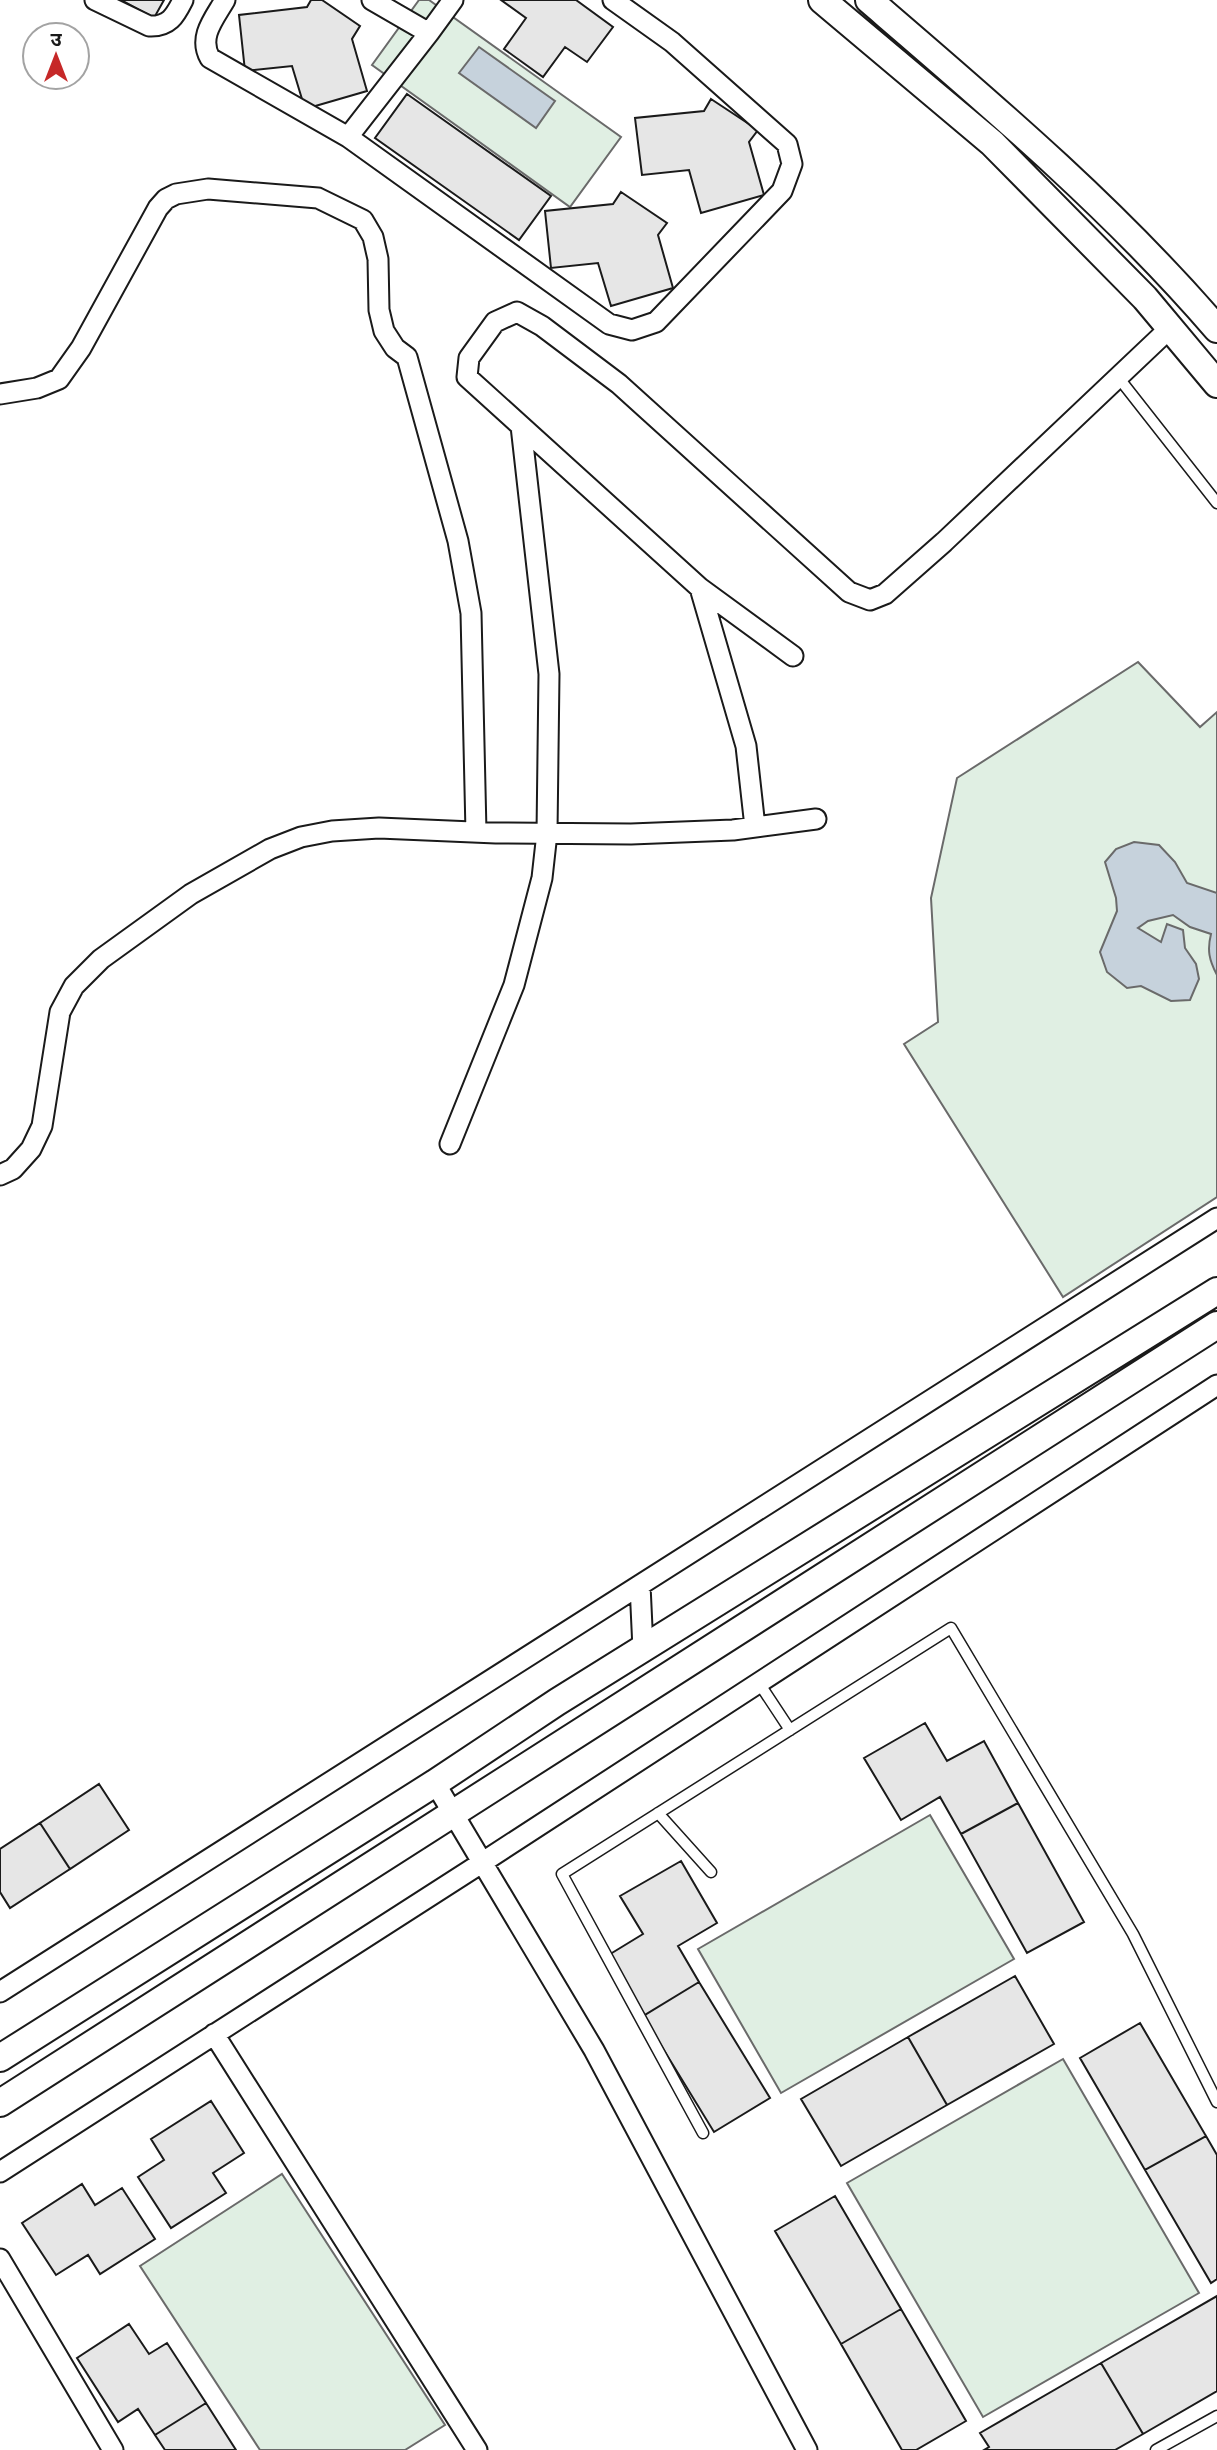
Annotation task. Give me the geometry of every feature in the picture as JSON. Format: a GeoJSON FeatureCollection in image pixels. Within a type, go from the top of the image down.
{"type":"FeatureCollection","features":[{"type":"Feature","properties":{"kind":"street"},"geometry":{"type":"LineString","coordinates":[[95,0],[149,26],[158,26],[170,22],[183,0]]}},
{"type":"Feature","properties":{"kind":"street"},"geometry":{"type":"LineString","coordinates":[[225,0],[204,41],[210,58],[348,137],[609,324],[632,330],[656,322],[782,191],[792,164],[787,144],[672,42],[613,0]]}},
{"type":"Feature","properties":{"kind":"street"},"geometry":{"type":"LineString","coordinates":[[372,0],[429,33]]}},
{"type":"Feature","properties":{"kind":"street"},"geometry":{"type":"LineString","coordinates":[[348,137],[453,0]]}},
{"type":"Feature","properties":{"kind":"street"},"geometry":{"type":"LineString","coordinates":[[822,0],[992,143],[1144,298],[1217,384]]}},
{"type":"Feature","properties":{"kind":"street"},"geometry":{"type":"LineString","coordinates":[[869,0],[1014,125],[1170,275],[1217,329]]}},
{"type":"Feature","properties":{"kind":"street"},"geometry":{"type":"LineString","coordinates":[[0,394],[37,388],[59,380],[81,348],[158,208],[166,199],[176,194],[208,189],[318,198],[363,220],[373,237],[379,259],[379,310],[384,331],[395,348],[407,357],[458,541],[471,612],[476,832]]}},
{"type":"Feature","properties":{"kind":"street"},"geometry":{"type":"LineString","coordinates":[[793,656],[700,588],[467,377],[469,358],[495,322],[517,312],[542,326],[619,384],[849,592],[870,600],[885,594],[944,542],[1170,328]]}},
{"type":"Feature","properties":{"kind":"street"},"geometry":{"type":"LineString","coordinates":[[450,1144],[514,985],[542,878],[547,834],[549,674],[521,426]]}},
{"type":"Feature","properties":{"kind":"street"},"geometry":{"type":"LineString","coordinates":[[700,588],[746,746],[755,827]]}},
{"type":"Feature","properties":{"kind":"street"},"geometry":{"type":"LineString","coordinates":[[4,1176],[30,1149],[42,1126],[60,1012],[75,986],[112,950],[191,894],[270,849],[301,836],[379,828],[631,834],[733,830],[816,819]]}},
{"type":"Feature","properties":{"kind":"street"},"geometry":{"type":"LineString","coordinates":[[0,1992],[641,1598],[1217,1217]]}},
{"type":"Feature","properties":{"kind":"street"},"geometry":{"type":"LineString","coordinates":[[0,2058],[643,1649],[1217,1291]]}},
{"type":"Feature","properties":{"kind":"street"},"geometry":{"type":"LineString","coordinates":[[0,2104],[1217,1325]]}},
{"type":"Feature","properties":{"kind":"street"},"geometry":{"type":"LineString","coordinates":[[0,2172],[1217,1385]]}},
{"type":"Feature","properties":{"kind":"street"},"geometry":{"type":"LineString","coordinates":[[641,1598],[643,1649]]}},
{"type":"Feature","properties":{"kind":"street"},"geometry":{"type":"LineString","coordinates":[[435,1783],[594,2050],[807,2450]]}},
{"type":"Feature","properties":{"kind":"street"},"geometry":{"type":"LineString","coordinates":[[214,2034],[477,2450]]}},
{"type":"Feature","properties":{"kind":"street"},"geometry":{"type":"LineString","coordinates":[[0,2259],[113,2450]]}},
{"type":"Feature","properties":{"kind":"lane"},"geometry":{"type":"LineString","coordinates":[[1118,377],[1217,503]]}},
{"type":"Feature","properties":{"kind":"lane"},"geometry":{"type":"LineString","coordinates":[[703,2133],[562,1874],[951,1628],[1133,1934],[1217,2102]]}},
{"type":"Feature","properties":{"kind":"lane"},"geometry":{"type":"LineString","coordinates":[[759,1683],[790,1730]]}},
{"type":"Feature","properties":{"kind":"lane"},"geometry":{"type":"LineString","coordinates":[[658,1813],[710,1872]]}},
{"type":"Feature","properties":{"kind":"lane"},"geometry":{"type":"LineString","coordinates":[[1156,2450],[1217,2416]]}},
{"type":"Feature","properties":{"kind":"green space"},"geometry":{"type":"Polygon","coordinates":[[[419,0],[429,0],[621,137],[570,207],[372,65],[419,0]]]}},
{"type":"Feature","properties":{"kind":"green space"},"geometry":{"type":"Polygon","coordinates":[[[1138,662],[1200,727],[1217,712],[1217,1197],[1063,1297],[904,1044],[938,1022],[931,898],[957,778],[1138,662]]]}},
{"type":"Feature","properties":{"kind":"green space"},"geometry":{"type":"Polygon","coordinates":[[[930,1815],[1014,1959],[781,2093],[698,1949],[930,1815]]]}},
{"type":"Feature","properties":{"kind":"green space"},"geometry":{"type":"Polygon","coordinates":[[[1063,2059],[1199,2293],[983,2417],[847,2183],[1063,2059]]]}},
{"type":"Feature","properties":{"kind":"green space"},"geometry":{"type":"Polygon","coordinates":[[[282,2174],[445,2425],[405,2450],[260,2450],[140,2266],[282,2174]]]}},
{"type":"Feature","properties":{"kind":"shaded area"},"geometry":{"type":"Polygon","coordinates":[[[479,47],[555,101],[536,128],[459,73],[479,47]]]}},
{"type":"Feature","properties":{"kind":"shaded area"},"geometry":{"type":"Polygon","coordinates":[[[1134,842],[1159,845],[1175,862],[1187,883],[1217,893],[1217,975],[1210,955],[1211,934],[1190,927],[1173,915],[1148,921],[1138,928],[1161,942],[1167,924],[1183,930],[1185,948],[1196,964],[1199,979],[1190,1000],[1171,1001],[1141,986],[1127,988],[1107,972],[1100,952],[1117,911],[1116,898],[1105,862],[1116,849],[1134,842]]]}},
{"type":"Feature","properties":{"kind":"building"},"geometry":{"type":"Polygon","coordinates":[[[121,0],[164,0],[154,18],[121,0]]]}},
{"type":"Feature","properties":{"kind":"building"},"geometry":{"type":"Polygon","coordinates":[[[311,0],[322,0],[360,26],[352,39],[367,91],[305,109],[292,66],[245,71],[239,15],[307,7],[311,0]]]}},
{"type":"Feature","properties":{"kind":"building"},"geometry":{"type":"Polygon","coordinates":[[[501,0],[576,0],[613,27],[587,62],[565,47],[543,77],[504,49],[526,18],[501,0]]]}},
{"type":"Feature","properties":{"kind":"building"},"geometry":{"type":"Polygon","coordinates":[[[407,94],[551,196],[519,240],[375,138],[407,94]]]}},
{"type":"Feature","properties":{"kind":"building"},"geometry":{"type":"Polygon","coordinates":[[[711,99],[758,130],[749,142],[764,195],[701,213],[689,170],[642,175],[635,118],[704,111],[711,99]]]}},
{"type":"Feature","properties":{"kind":"building"},"geometry":{"type":"Polygon","coordinates":[[[621,192],[667,223],[658,235],[673,288],[611,306],[598,263],[551,268],[545,211],[613,204],[621,192]]]}},
{"type":"Feature","properties":{"kind":"building"},"geometry":{"type":"Polygon","coordinates":[[[925,1723],[947,1761],[984,1741],[1018,1803],[961,1834],[940,1797],[901,1820],[864,1758],[925,1723]]]}},
{"type":"Feature","properties":{"kind":"building"},"geometry":{"type":"Polygon","coordinates":[[[99,1784],[129,1830],[70,1869],[40,1823],[99,1784]]]}},
{"type":"Feature","properties":{"kind":"building"},"geometry":{"type":"Polygon","coordinates":[[[1018,1803],[1084,1922],[1027,1953],[961,1834],[1018,1803]]]}},
{"type":"Feature","properties":{"kind":"building"},"geometry":{"type":"Polygon","coordinates":[[[40,1823],[70,1869],[10,1908],[0,1892],[0,1849],[40,1823]]]}},
{"type":"Feature","properties":{"kind":"building"},"geometry":{"type":"Polygon","coordinates":[[[681,1861],[717,1923],[678,1946],[699,1982],[643,2016],[607,1956],[643,1934],[620,1896],[681,1861]]]}},
{"type":"Feature","properties":{"kind":"building"},"geometry":{"type":"Polygon","coordinates":[[[1015,1976],[1054,2044],[947,2105],[908,2037],[1015,1976]]]}},
{"type":"Feature","properties":{"kind":"building"},"geometry":{"type":"Polygon","coordinates":[[[699,1982],[770,2098],[714,2132],[643,2016],[699,1982]]]}},
{"type":"Feature","properties":{"kind":"building"},"geometry":{"type":"Polygon","coordinates":[[[1140,2023],[1206,2136],[1145,2170],[1080,2058],[1140,2023]]]}},
{"type":"Feature","properties":{"kind":"building"},"geometry":{"type":"Polygon","coordinates":[[[908,2037],[947,2105],[841,2166],[801,2099],[908,2037]]]}},
{"type":"Feature","properties":{"kind":"building"},"geometry":{"type":"Polygon","coordinates":[[[211,2101],[244,2153],[213,2173],[226,2193],[171,2228],[138,2177],[164,2160],[151,2139],[211,2101]]]}},
{"type":"Feature","properties":{"kind":"building"},"geometry":{"type":"Polygon","coordinates":[[[1206,2136],[1217,2155],[1217,2279],[1211,2283],[1145,2170],[1206,2136]]]}},
{"type":"Feature","properties":{"kind":"building"},"geometry":{"type":"Polygon","coordinates":[[[82,2184],[95,2205],[122,2188],[155,2239],[100,2274],[88,2255],[56,2275],[22,2223],[82,2184]]]}},
{"type":"Feature","properties":{"kind":"building"},"geometry":{"type":"Polygon","coordinates":[[[835,2196],[901,2309],[841,2344],[775,2231],[835,2196]]]}},
{"type":"Feature","properties":{"kind":"building"},"geometry":{"type":"Polygon","coordinates":[[[1217,2296],[1217,2391],[1143,2434],[1101,2363],[1217,2296]]]}},
{"type":"Feature","properties":{"kind":"building"},"geometry":{"type":"Polygon","coordinates":[[[901,2309],[966,2421],[916,2450],[902,2450],[841,2344],[901,2309]]]}},
{"type":"Feature","properties":{"kind":"building"},"geometry":{"type":"Polygon","coordinates":[[[129,2324],[149,2354],[167,2343],[206,2403],[155,2435],[138,2409],[118,2422],[77,2358],[129,2324]]]}},
{"type":"Feature","properties":{"kind":"building"},"geometry":{"type":"Polygon","coordinates":[[[1101,2363],[1143,2434],[1115,2450],[984,2450],[989,2447],[980,2433],[1101,2363]]]}},
{"type":"Feature","properties":{"kind":"building"},"geometry":{"type":"Polygon","coordinates":[[[206,2403],[236,2450],[165,2450],[155,2435],[206,2403]]]}}]}
